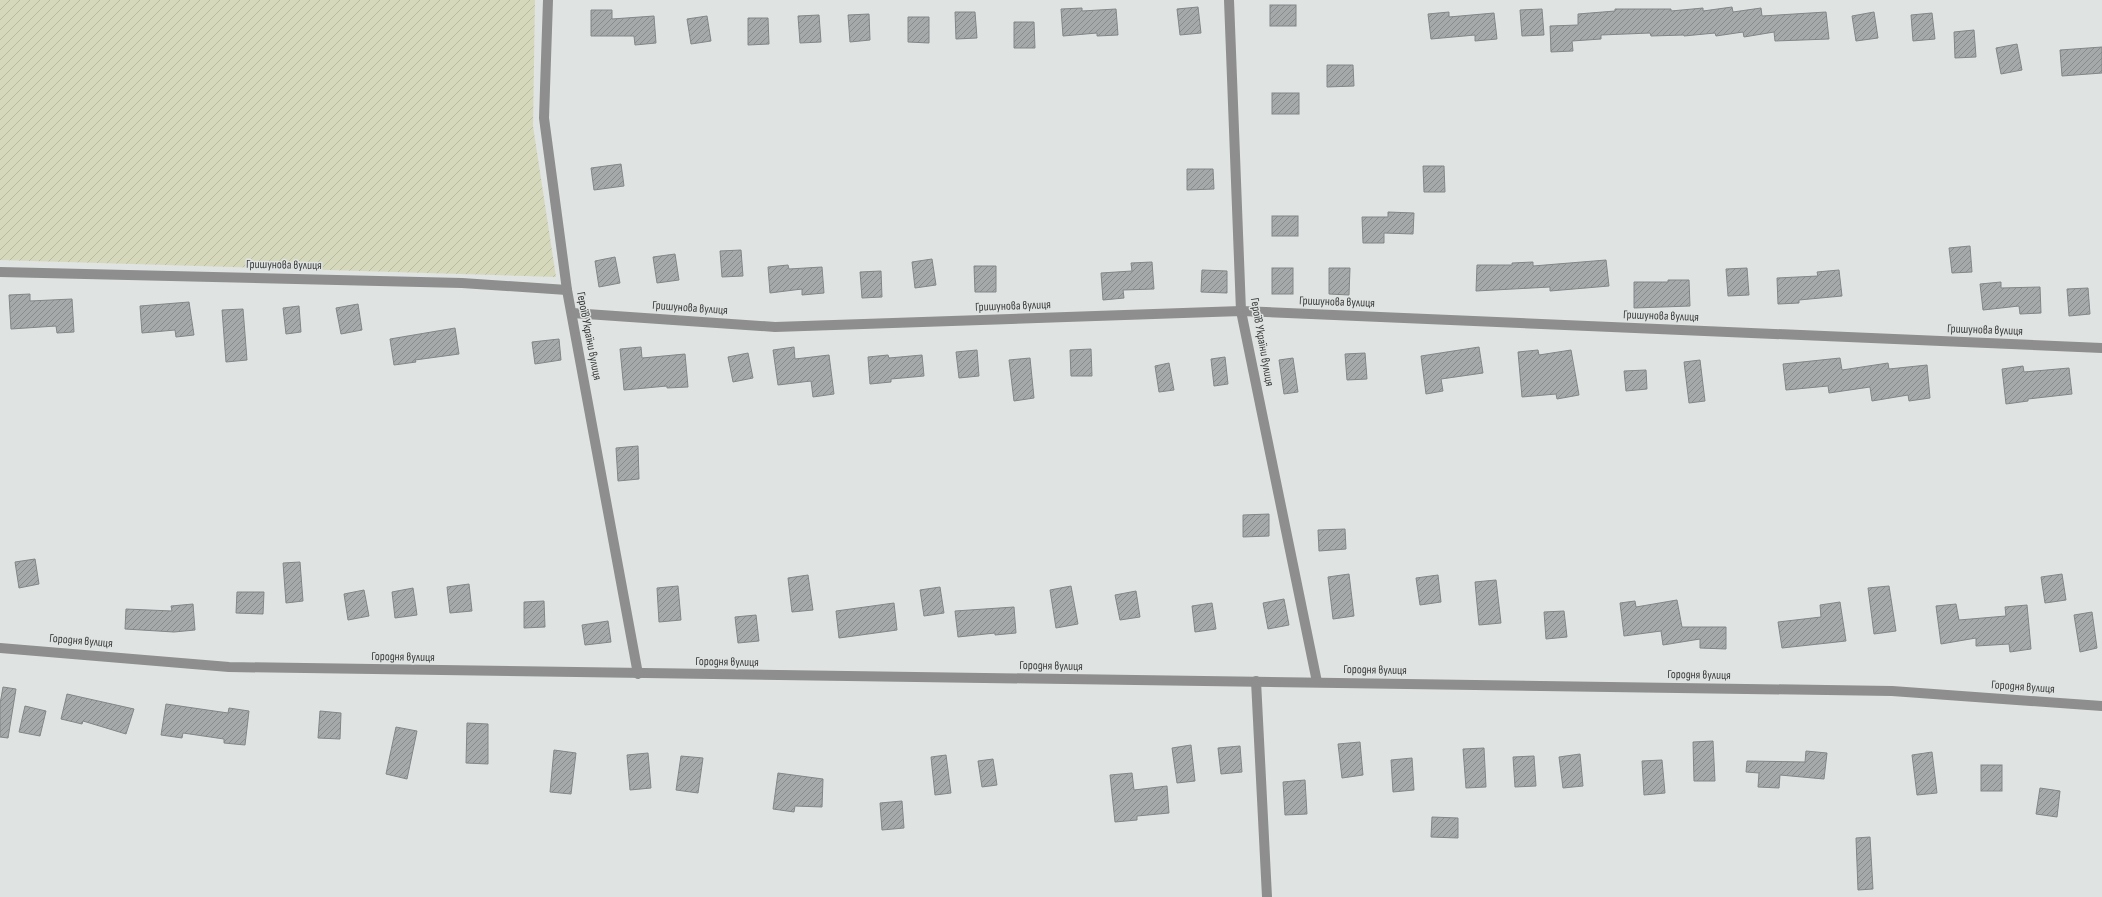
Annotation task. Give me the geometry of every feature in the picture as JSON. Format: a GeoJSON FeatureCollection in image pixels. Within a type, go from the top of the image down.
{"type":"FeatureCollection","features":[{"type":"Feature","properties":{"kind":"street","name":"Героїв України вулиця"},"geometry":{"type":"LineString","coordinates":[[548,0],[544,118],[567,290],[638,674]]}},
{"type":"Feature","properties":{"kind":"street","name":"Героїв України вулиця"},"geometry":{"type":"LineString","coordinates":[[1229,0],[1241,311],[1317,682]]}},
{"type":"Feature","properties":{"kind":"street","name":"Гришунова вулиця"},"geometry":{"type":"LineString","coordinates":[[0,272],[462,283],[567,290]]}},
{"type":"Feature","properties":{"kind":"street","name":"Гришунова вулиця"},"geometry":{"type":"LineString","coordinates":[[572,313],[774,327],[1241,311],[2102,348]]}},
{"type":"Feature","properties":{"kind":"street","name":"Городня вулиця"},"geometry":{"type":"LineString","coordinates":[[0,648],[228,667],[1892,691],[2102,706]]}},
{"type":"Feature","properties":{"kind":"street"},"geometry":{"type":"LineString","coordinates":[[1256,681],[1267,897]]}},
{"type":"Feature","properties":{"kind":"green space"},"geometry":{"type":"Polygon","coordinates":[[[0,0],[535,0],[533,126],[556,277],[0,260],[0,0]]]}},
{"type":"Feature","properties":{"kind":"building"},"geometry":{"type":"Polygon","coordinates":[[[1270,5],[1296,5],[1296,26],[1270,26],[1270,5]]]}},
{"type":"Feature","properties":{"kind":"building"},"geometry":{"type":"Polygon","coordinates":[[[1198,7],[1201,33],[1180,35],[1177,9],[1198,7]]]}},
{"type":"Feature","properties":{"kind":"building"},"geometry":{"type":"Polygon","coordinates":[[[1732,7],[1733,12],[1761,8],[1762,16],[1826,12],[1829,39],[1775,41],[1774,32],[1744,37],[1743,32],[1716,36],[1715,33],[1684,36],[1651,36],[1650,33],[1601,35],[1601,39],[1572,41],[1573,51],[1551,52],[1550,26],[1578,25],[1578,14],[1615,11],[1615,9],[1671,9],[1671,11],[1703,8],[1703,11],[1732,7]]]}},
{"type":"Feature","properties":{"kind":"building"},"geometry":{"type":"Polygon","coordinates":[[[1082,8],[1082,11],[1116,9],[1118,35],[1097,36],[1097,33],[1063,36],[1061,9],[1082,8]]]}},
{"type":"Feature","properties":{"kind":"building"},"geometry":{"type":"Polygon","coordinates":[[[1542,9],[1544,35],[1522,36],[1520,10],[1542,9]]]}},
{"type":"Feature","properties":{"kind":"building"},"geometry":{"type":"Polygon","coordinates":[[[591,10],[612,10],[612,19],[654,16],[656,43],[635,45],[634,36],[591,36],[591,10]]]}},
{"type":"Feature","properties":{"kind":"building"},"geometry":{"type":"Polygon","coordinates":[[[955,12],[975,12],[977,38],[956,39],[955,12]]]}},
{"type":"Feature","properties":{"kind":"building"},"geometry":{"type":"Polygon","coordinates":[[[1449,12],[1449,17],[1494,13],[1497,39],[1475,41],[1475,35],[1431,39],[1428,14],[1449,12]]]}},
{"type":"Feature","properties":{"kind":"building"},"geometry":{"type":"Polygon","coordinates":[[[1874,12],[1878,38],[1856,41],[1852,16],[1874,12]]]}},
{"type":"Feature","properties":{"kind":"building"},"geometry":{"type":"Polygon","coordinates":[[[1932,13],[1935,39],[1913,41],[1911,15],[1932,13]]]}},
{"type":"Feature","properties":{"kind":"building"},"geometry":{"type":"Polygon","coordinates":[[[869,14],[870,40],[850,42],[848,15],[869,14]]]}},
{"type":"Feature","properties":{"kind":"building"},"geometry":{"type":"Polygon","coordinates":[[[819,15],[821,42],[800,43],[798,16],[819,15]]]}},
{"type":"Feature","properties":{"kind":"building"},"geometry":{"type":"Polygon","coordinates":[[[707,16],[711,41],[691,44],[687,19],[707,16]]]}},
{"type":"Feature","properties":{"kind":"building"},"geometry":{"type":"Polygon","coordinates":[[[908,17],[929,17],[929,43],[908,42],[908,17]]]}},
{"type":"Feature","properties":{"kind":"building"},"geometry":{"type":"Polygon","coordinates":[[[748,18],[768,18],[769,44],[748,45],[748,18]]]}},
{"type":"Feature","properties":{"kind":"building"},"geometry":{"type":"Polygon","coordinates":[[[1014,22],[1034,22],[1035,48],[1014,48],[1014,22]]]}},
{"type":"Feature","properties":{"kind":"building"},"geometry":{"type":"Polygon","coordinates":[[[1974,30],[1976,57],[1955,58],[1954,32],[1974,30]]]}},
{"type":"Feature","properties":{"kind":"building"},"geometry":{"type":"Polygon","coordinates":[[[2017,44],[2022,70],[2001,74],[1996,48],[2017,44]]]}},
{"type":"Feature","properties":{"kind":"building"},"geometry":{"type":"Polygon","coordinates":[[[2102,47],[2102,73],[2062,76],[2060,50],[2102,47]]]}},
{"type":"Feature","properties":{"kind":"building"},"geometry":{"type":"Polygon","coordinates":[[[1327,65],[1353,65],[1354,86],[1327,87],[1327,65]]]}},
{"type":"Feature","properties":{"kind":"building"},"geometry":{"type":"Polygon","coordinates":[[[1272,93],[1299,93],[1299,114],[1272,114],[1272,93]]]}},
{"type":"Feature","properties":{"kind":"building"},"geometry":{"type":"Polygon","coordinates":[[[621,164],[624,186],[594,190],[591,168],[621,164]]]}},
{"type":"Feature","properties":{"kind":"building"},"geometry":{"type":"Polygon","coordinates":[[[1423,166],[1444,166],[1445,192],[1424,192],[1423,166]]]}},
{"type":"Feature","properties":{"kind":"building"},"geometry":{"type":"Polygon","coordinates":[[[1187,169],[1213,169],[1214,189],[1187,190],[1187,169]]]}},
{"type":"Feature","properties":{"kind":"building"},"geometry":{"type":"Polygon","coordinates":[[[1388,212],[1414,213],[1413,234],[1384,233],[1384,243],[1363,243],[1362,217],[1388,217],[1388,212]]]}},
{"type":"Feature","properties":{"kind":"building"},"geometry":{"type":"Polygon","coordinates":[[[1272,216],[1298,216],[1298,236],[1272,236],[1272,216]]]}},
{"type":"Feature","properties":{"kind":"building"},"geometry":{"type":"Polygon","coordinates":[[[1970,246],[1972,272],[1952,273],[1949,248],[1970,246]]]}},
{"type":"Feature","properties":{"kind":"building"},"geometry":{"type":"Polygon","coordinates":[[[741,250],[743,276],[722,277],[720,251],[741,250]]]}},
{"type":"Feature","properties":{"kind":"building"},"geometry":{"type":"Polygon","coordinates":[[[675,254],[679,280],[657,283],[653,257],[675,254]]]}},
{"type":"Feature","properties":{"kind":"building"},"geometry":{"type":"Polygon","coordinates":[[[615,257],[620,283],[599,287],[595,261],[615,257]]]}},
{"type":"Feature","properties":{"kind":"building"},"geometry":{"type":"Polygon","coordinates":[[[932,259],[936,285],[915,288],[912,262],[932,259]]]}},
{"type":"Feature","properties":{"kind":"building"},"geometry":{"type":"Polygon","coordinates":[[[1606,260],[1609,286],[1550,291],[1550,287],[1476,291],[1477,265],[1512,265],[1512,263],[1533,262],[1533,266],[1606,260]]]}},
{"type":"Feature","properties":{"kind":"building"},"geometry":{"type":"Polygon","coordinates":[[[1152,262],[1154,289],[1123,290],[1124,298],[1103,300],[1101,273],[1132,271],[1131,263],[1152,262]]]}},
{"type":"Feature","properties":{"kind":"building"},"geometry":{"type":"Polygon","coordinates":[[[788,265],[789,269],[822,267],[824,293],[802,295],[802,289],[770,293],[768,267],[788,265]]]}},
{"type":"Feature","properties":{"kind":"building"},"geometry":{"type":"Polygon","coordinates":[[[974,266],[996,266],[996,292],[975,292],[974,266]]]}},
{"type":"Feature","properties":{"kind":"building"},"geometry":{"type":"Polygon","coordinates":[[[1272,268],[1293,268],[1293,294],[1272,294],[1272,268]]]}},
{"type":"Feature","properties":{"kind":"building"},"geometry":{"type":"Polygon","coordinates":[[[1329,268],[1350,268],[1349,295],[1329,294],[1329,268]]]}},
{"type":"Feature","properties":{"kind":"building"},"geometry":{"type":"Polygon","coordinates":[[[1747,268],[1749,295],[1728,296],[1726,269],[1747,268]]]}},
{"type":"Feature","properties":{"kind":"building"},"geometry":{"type":"Polygon","coordinates":[[[1202,270],[1227,271],[1227,293],[1201,292],[1202,270]]]}},
{"type":"Feature","properties":{"kind":"building"},"geometry":{"type":"Polygon","coordinates":[[[1839,270],[1842,296],[1799,300],[1799,303],[1778,304],[1777,278],[1818,276],[1817,272],[1839,270]]]}},
{"type":"Feature","properties":{"kind":"building"},"geometry":{"type":"Polygon","coordinates":[[[881,271],[882,297],[862,298],[860,272],[881,271]]]}},
{"type":"Feature","properties":{"kind":"building"},"geometry":{"type":"Polygon","coordinates":[[[1668,280],[1689,280],[1690,306],[1634,308],[1634,282],[1668,282],[1668,280]]]}},
{"type":"Feature","properties":{"kind":"building"},"geometry":{"type":"Polygon","coordinates":[[[2001,282],[2001,288],[2040,287],[2041,313],[2020,314],[2019,306],[1983,310],[1980,284],[2001,282]]]}},
{"type":"Feature","properties":{"kind":"building"},"geometry":{"type":"Polygon","coordinates":[[[2088,288],[2090,314],[2069,316],[2067,289],[2088,288]]]}},
{"type":"Feature","properties":{"kind":"building"},"geometry":{"type":"Polygon","coordinates":[[[30,294],[30,301],[72,299],[74,332],[57,333],[56,326],[11,329],[9,295],[30,294]]]}},
{"type":"Feature","properties":{"kind":"building"},"geometry":{"type":"Polygon","coordinates":[[[189,302],[194,335],[176,337],[175,330],[142,333],[140,306],[189,302]]]}},
{"type":"Feature","properties":{"kind":"building"},"geometry":{"type":"Polygon","coordinates":[[[358,304],[362,330],[341,334],[336,308],[358,304]]]}},
{"type":"Feature","properties":{"kind":"building"},"geometry":{"type":"Polygon","coordinates":[[[299,306],[301,332],[286,334],[283,308],[299,306]]]}},
{"type":"Feature","properties":{"kind":"building"},"geometry":{"type":"Polygon","coordinates":[[[243,309],[247,360],[226,362],[222,310],[243,309]]]}},
{"type":"Feature","properties":{"kind":"building"},"geometry":{"type":"Polygon","coordinates":[[[455,328],[459,354],[415,360],[416,362],[394,365],[390,339],[455,328]]]}},
{"type":"Feature","properties":{"kind":"building"},"geometry":{"type":"Polygon","coordinates":[[[559,339],[561,360],[535,364],[532,342],[559,339]]]}},
{"type":"Feature","properties":{"kind":"building"},"geometry":{"type":"Polygon","coordinates":[[[641,347],[642,358],[685,354],[688,387],[667,388],[667,386],[624,390],[620,349],[641,347]]]}},
{"type":"Feature","properties":{"kind":"building"},"geometry":{"type":"Polygon","coordinates":[[[794,347],[795,359],[829,355],[834,394],[813,397],[811,381],[778,385],[773,350],[794,347]]]}},
{"type":"Feature","properties":{"kind":"building"},"geometry":{"type":"Polygon","coordinates":[[[1479,347],[1483,373],[1441,379],[1443,391],[1426,394],[1421,356],[1479,347]]]}},
{"type":"Feature","properties":{"kind":"building"},"geometry":{"type":"Polygon","coordinates":[[[1091,349],[1092,376],[1071,376],[1070,350],[1091,349]]]}},
{"type":"Feature","properties":{"kind":"building"},"geometry":{"type":"Polygon","coordinates":[[[977,350],[979,376],[959,378],[956,352],[977,350]]]}},
{"type":"Feature","properties":{"kind":"building"},"geometry":{"type":"Polygon","coordinates":[[[1538,350],[1539,355],[1571,350],[1579,395],[1557,399],[1556,394],[1522,397],[1518,352],[1538,350]]]}},
{"type":"Feature","properties":{"kind":"building"},"geometry":{"type":"Polygon","coordinates":[[[748,353],[753,378],[733,382],[728,357],[748,353]]]}},
{"type":"Feature","properties":{"kind":"building"},"geometry":{"type":"Polygon","coordinates":[[[1365,353],[1367,379],[1347,380],[1345,354],[1365,353]]]}},
{"type":"Feature","properties":{"kind":"building"},"geometry":{"type":"Polygon","coordinates":[[[888,355],[889,358],[922,355],[924,376],[891,379],[891,382],[870,384],[868,357],[888,355]]]}},
{"type":"Feature","properties":{"kind":"building"},"geometry":{"type":"Polygon","coordinates":[[[1225,357],[1228,384],[1214,386],[1211,359],[1225,357]]]}},
{"type":"Feature","properties":{"kind":"building"},"geometry":{"type":"Polygon","coordinates":[[[1030,358],[1034,398],[1014,401],[1009,360],[1030,358]]]}},
{"type":"Feature","properties":{"kind":"building"},"geometry":{"type":"Polygon","coordinates":[[[1293,358],[1298,392],[1284,394],[1279,360],[1293,358]]]}},
{"type":"Feature","properties":{"kind":"building"},"geometry":{"type":"Polygon","coordinates":[[[1840,358],[1842,370],[1888,363],[1889,369],[1927,365],[1930,398],[1909,401],[1908,395],[1872,401],[1870,387],[1829,393],[1828,386],[1786,390],[1783,364],[1840,358]]]}},
{"type":"Feature","properties":{"kind":"building"},"geometry":{"type":"Polygon","coordinates":[[[1700,360],[1705,401],[1689,403],[1684,362],[1700,360]]]}},
{"type":"Feature","properties":{"kind":"building"},"geometry":{"type":"Polygon","coordinates":[[[1169,363],[1174,390],[1159,392],[1155,366],[1169,363]]]}},
{"type":"Feature","properties":{"kind":"building"},"geometry":{"type":"Polygon","coordinates":[[[2023,366],[2024,372],[2069,368],[2072,394],[2028,399],[2028,401],[2006,404],[2002,369],[2023,366]]]}},
{"type":"Feature","properties":{"kind":"building"},"geometry":{"type":"Polygon","coordinates":[[[1646,370],[1647,389],[1626,391],[1624,371],[1646,370]]]}},
{"type":"Feature","properties":{"kind":"building"},"geometry":{"type":"Polygon","coordinates":[[[638,446],[639,479],[618,481],[616,448],[638,446]]]}},
{"type":"Feature","properties":{"kind":"building"},"geometry":{"type":"Polygon","coordinates":[[[1269,514],[1269,536],[1243,537],[1243,515],[1269,514]]]}},
{"type":"Feature","properties":{"kind":"building"},"geometry":{"type":"Polygon","coordinates":[[[1345,529],[1346,549],[1319,551],[1318,530],[1345,529]]]}},
{"type":"Feature","properties":{"kind":"building"},"geometry":{"type":"Polygon","coordinates":[[[35,559],[39,584],[19,588],[15,562],[35,559]]]}},
{"type":"Feature","properties":{"kind":"building"},"geometry":{"type":"Polygon","coordinates":[[[300,562],[303,601],[286,603],[283,563],[300,562]]]}},
{"type":"Feature","properties":{"kind":"building"},"geometry":{"type":"Polygon","coordinates":[[[1349,574],[1354,616],[1333,619],[1328,577],[1349,574]]]}},
{"type":"Feature","properties":{"kind":"building"},"geometry":{"type":"Polygon","coordinates":[[[2062,574],[2066,600],[2045,603],[2041,577],[2062,574]]]}},
{"type":"Feature","properties":{"kind":"building"},"geometry":{"type":"Polygon","coordinates":[[[808,575],[813,610],[792,612],[788,578],[808,575]]]}},
{"type":"Feature","properties":{"kind":"building"},"geometry":{"type":"Polygon","coordinates":[[[1438,575],[1441,602],[1420,605],[1416,578],[1438,575]]]}},
{"type":"Feature","properties":{"kind":"building"},"geometry":{"type":"Polygon","coordinates":[[[1496,580],[1501,623],[1479,625],[1475,582],[1496,580]]]}},
{"type":"Feature","properties":{"kind":"building"},"geometry":{"type":"Polygon","coordinates":[[[469,584],[472,611],[450,613],[447,587],[469,584]]]}},
{"type":"Feature","properties":{"kind":"building"},"geometry":{"type":"Polygon","coordinates":[[[678,586],[681,620],[659,622],[657,588],[678,586]]]}},
{"type":"Feature","properties":{"kind":"building"},"geometry":{"type":"Polygon","coordinates":[[[1071,586],[1078,624],[1056,628],[1050,590],[1071,586]]]}},
{"type":"Feature","properties":{"kind":"building"},"geometry":{"type":"Polygon","coordinates":[[[1889,586],[1896,631],[1874,634],[1868,588],[1889,586]]]}},
{"type":"Feature","properties":{"kind":"building"},"geometry":{"type":"Polygon","coordinates":[[[940,587],[944,613],[924,616],[920,590],[940,587]]]}},
{"type":"Feature","properties":{"kind":"building"},"geometry":{"type":"Polygon","coordinates":[[[413,588],[417,615],[395,618],[392,592],[413,588]]]}},
{"type":"Feature","properties":{"kind":"building"},"geometry":{"type":"Polygon","coordinates":[[[364,590],[369,616],[348,620],[344,594],[364,590]]]}},
{"type":"Feature","properties":{"kind":"building"},"geometry":{"type":"Polygon","coordinates":[[[1136,591],[1140,617],[1120,620],[1115,595],[1136,591]]]}},
{"type":"Feature","properties":{"kind":"building"},"geometry":{"type":"Polygon","coordinates":[[[237,592],[264,592],[263,614],[236,613],[237,592]]]}},
{"type":"Feature","properties":{"kind":"building"},"geometry":{"type":"Polygon","coordinates":[[[1284,599],[1289,625],[1268,629],[1263,603],[1284,599]]]}},
{"type":"Feature","properties":{"kind":"building"},"geometry":{"type":"Polygon","coordinates":[[[1677,600],[1682,627],[1726,627],[1726,649],[1700,648],[1700,639],[1663,645],[1661,631],[1624,636],[1620,603],[1635,601],[1636,607],[1677,600]]]}},
{"type":"Feature","properties":{"kind":"building"},"geometry":{"type":"Polygon","coordinates":[[[544,601],[545,627],[524,628],[524,602],[544,601]]]}},
{"type":"Feature","properties":{"kind":"building"},"geometry":{"type":"Polygon","coordinates":[[[1840,602],[1846,641],[1782,648],[1778,622],[1821,617],[1820,605],[1840,602]]]}},
{"type":"Feature","properties":{"kind":"building"},"geometry":{"type":"Polygon","coordinates":[[[894,603],[897,630],[839,638],[836,611],[894,603]]]}},
{"type":"Feature","properties":{"kind":"building"},"geometry":{"type":"Polygon","coordinates":[[[1212,603],[1216,629],[1195,632],[1192,606],[1212,603]]]}},
{"type":"Feature","properties":{"kind":"building"},"geometry":{"type":"Polygon","coordinates":[[[193,604],[195,630],[174,632],[125,629],[126,609],[172,611],[171,606],[193,604]]]}},
{"type":"Feature","properties":{"kind":"building"},"geometry":{"type":"Polygon","coordinates":[[[1956,604],[1959,620],[2006,616],[2005,607],[2027,605],[2031,649],[2010,652],[2009,644],[1976,646],[1976,638],[1941,644],[1936,606],[1956,604]]]}},
{"type":"Feature","properties":{"kind":"building"},"geometry":{"type":"Polygon","coordinates":[[[1014,607],[1016,633],[995,635],[995,633],[958,637],[955,611],[1014,607]]]}},
{"type":"Feature","properties":{"kind":"building"},"geometry":{"type":"Polygon","coordinates":[[[1564,611],[1567,637],[1546,639],[1544,612],[1564,611]]]}},
{"type":"Feature","properties":{"kind":"building"},"geometry":{"type":"Polygon","coordinates":[[[2092,612],[2097,648],[2080,652],[2074,615],[2092,612]]]}},
{"type":"Feature","properties":{"kind":"building"},"geometry":{"type":"Polygon","coordinates":[[[756,615],[759,641],[738,643],[735,617],[756,615]]]}},
{"type":"Feature","properties":{"kind":"building"},"geometry":{"type":"Polygon","coordinates":[[[608,621],[611,642],[585,645],[582,625],[608,621]]]}},
{"type":"Feature","properties":{"kind":"building"},"geometry":{"type":"Polygon","coordinates":[[[3,687],[16,689],[8,738],[0,737],[0,704],[3,687]]]}},
{"type":"Feature","properties":{"kind":"building"},"geometry":{"type":"Polygon","coordinates":[[[67,694],[134,709],[126,734],[83,721],[82,724],[61,719],[67,694]]]}},
{"type":"Feature","properties":{"kind":"building"},"geometry":{"type":"Polygon","coordinates":[[[166,704],[228,713],[229,708],[249,711],[245,745],[224,743],[224,739],[183,733],[182,738],[161,735],[166,704]]]}},
{"type":"Feature","properties":{"kind":"building"},"geometry":{"type":"Polygon","coordinates":[[[25,706],[46,711],[40,736],[19,732],[25,706]]]}},
{"type":"Feature","properties":{"kind":"building"},"geometry":{"type":"Polygon","coordinates":[[[320,711],[341,713],[340,739],[318,738],[320,711]]]}},
{"type":"Feature","properties":{"kind":"building"},"geometry":{"type":"Polygon","coordinates":[[[467,723],[488,724],[488,764],[466,763],[467,723]]]}},
{"type":"Feature","properties":{"kind":"building"},"geometry":{"type":"Polygon","coordinates":[[[396,727],[417,731],[407,779],[386,774],[396,727]]]}},
{"type":"Feature","properties":{"kind":"building"},"geometry":{"type":"Polygon","coordinates":[[[1713,741],[1715,781],[1694,781],[1693,742],[1713,741]]]}},
{"type":"Feature","properties":{"kind":"building"},"geometry":{"type":"Polygon","coordinates":[[[1360,742],[1363,775],[1342,778],[1338,744],[1360,742]]]}},
{"type":"Feature","properties":{"kind":"building"},"geometry":{"type":"Polygon","coordinates":[[[1191,745],[1195,781],[1177,783],[1172,748],[1191,745]]]}},
{"type":"Feature","properties":{"kind":"building"},"geometry":{"type":"Polygon","coordinates":[[[1240,746],[1242,772],[1221,774],[1218,748],[1240,746]]]}},
{"type":"Feature","properties":{"kind":"building"},"geometry":{"type":"Polygon","coordinates":[[[1484,748],[1486,787],[1466,788],[1463,749],[1484,748]]]}},
{"type":"Feature","properties":{"kind":"building"},"geometry":{"type":"Polygon","coordinates":[[[554,750],[576,753],[571,794],[550,792],[554,750]]]}},
{"type":"Feature","properties":{"kind":"building"},"geometry":{"type":"Polygon","coordinates":[[[1806,751],[1827,753],[1824,779],[1780,775],[1779,788],[1758,787],[1759,773],[1746,772],[1747,761],[1805,762],[1806,751]]]}},
{"type":"Feature","properties":{"kind":"building"},"geometry":{"type":"Polygon","coordinates":[[[1932,752],[1937,793],[1917,795],[1912,755],[1932,752]]]}},
{"type":"Feature","properties":{"kind":"building"},"geometry":{"type":"Polygon","coordinates":[[[648,753],[651,788],[630,790],[627,755],[648,753]]]}},
{"type":"Feature","properties":{"kind":"building"},"geometry":{"type":"Polygon","coordinates":[[[1580,754],[1583,786],[1563,788],[1559,757],[1580,754]]]}},
{"type":"Feature","properties":{"kind":"building"},"geometry":{"type":"Polygon","coordinates":[[[946,755],[951,793],[935,795],[931,757],[946,755]]]}},
{"type":"Feature","properties":{"kind":"building"},"geometry":{"type":"Polygon","coordinates":[[[681,756],[703,758],[698,793],[676,790],[681,756]]]}},
{"type":"Feature","properties":{"kind":"building"},"geometry":{"type":"Polygon","coordinates":[[[1534,756],[1536,786],[1515,787],[1513,757],[1534,756]]]}},
{"type":"Feature","properties":{"kind":"building"},"geometry":{"type":"Polygon","coordinates":[[[1412,758],[1414,790],[1393,792],[1391,760],[1412,758]]]}},
{"type":"Feature","properties":{"kind":"building"},"geometry":{"type":"Polygon","coordinates":[[[993,759],[997,785],[982,787],[978,761],[993,759]]]}},
{"type":"Feature","properties":{"kind":"building"},"geometry":{"type":"Polygon","coordinates":[[[1662,760],[1665,793],[1644,795],[1642,761],[1662,760]]]}},
{"type":"Feature","properties":{"kind":"building"},"geometry":{"type":"Polygon","coordinates":[[[1981,765],[2002,765],[2002,791],[1981,791],[1981,765]]]}},
{"type":"Feature","properties":{"kind":"building"},"geometry":{"type":"Polygon","coordinates":[[[778,773],[823,779],[822,807],[795,806],[794,812],[773,809],[778,773]]]}},
{"type":"Feature","properties":{"kind":"building"},"geometry":{"type":"Polygon","coordinates":[[[1132,773],[1134,790],[1167,786],[1169,813],[1137,816],[1137,820],[1115,822],[1110,775],[1132,773]]]}},
{"type":"Feature","properties":{"kind":"building"},"geometry":{"type":"Polygon","coordinates":[[[1305,780],[1307,814],[1285,815],[1283,782],[1305,780]]]}},
{"type":"Feature","properties":{"kind":"building"},"geometry":{"type":"Polygon","coordinates":[[[2040,788],[2060,791],[2057,817],[2036,814],[2040,788]]]}},
{"type":"Feature","properties":{"kind":"building"},"geometry":{"type":"Polygon","coordinates":[[[902,801],[904,828],[882,830],[880,803],[902,801]]]}},
{"type":"Feature","properties":{"kind":"building"},"geometry":{"type":"Polygon","coordinates":[[[1432,817],[1458,818],[1458,838],[1431,837],[1432,817]]]}},
{"type":"Feature","properties":{"kind":"building"},"geometry":{"type":"Polygon","coordinates":[[[1870,837],[1873,889],[1858,890],[1856,838],[1870,837]]]}}]}
